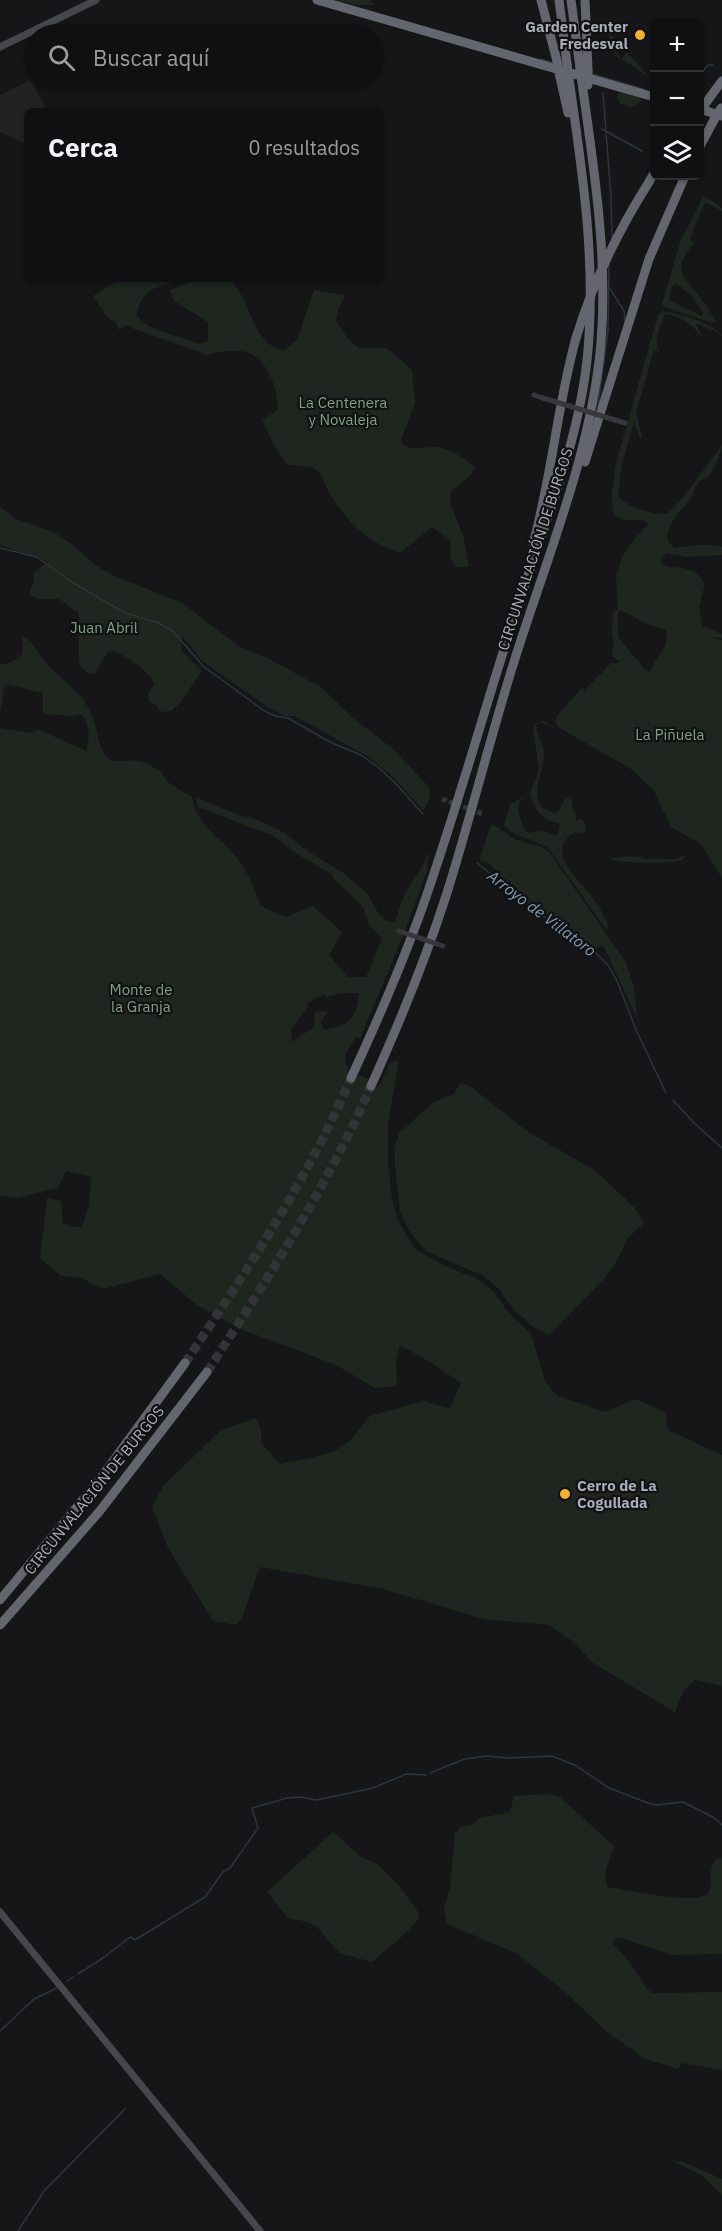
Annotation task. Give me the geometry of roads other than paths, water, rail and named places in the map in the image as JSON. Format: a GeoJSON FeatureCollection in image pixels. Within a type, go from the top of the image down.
{"type":"FeatureCollection","features":[{"type":"Feature","properties":{"kind":"highway"},"geometry":{"type":"LineString","coordinates":[[317,0],[650,96]]}},
{"type":"Feature","properties":{"kind":"highway"},"geometry":{"type":"LineString","coordinates":[[542,0],[557,61],[565,78]]}},
{"type":"Feature","properties":{"kind":"highway","name":"CIRCUNVALACIÓN DE BURGOS"},"geometry":{"type":"LineString","coordinates":[[351,1078],[414,930],[574,436],[588,352],[591,312],[590,258],[565,78],[567,64],[559,0]]}},
{"type":"Feature","properties":{"kind":"highway","name":"CIRCUNVALACIÓN DE BURGOS"},"geometry":{"type":"LineString","coordinates":[[371,1086],[407,1002],[439,917],[498,715],[577,468],[594,394],[602,322],[601,241],[584,69],[571,0]]}},
{"type":"Feature","properties":{"kind":"highway"},"geometry":{"type":"LineString","coordinates":[[584,69],[585,0]]}},
{"type":"Feature","properties":{"kind":"highway"},"geometry":{"type":"LineString","coordinates":[[704,104],[722,81]]}},
{"type":"Feature","properties":{"kind":"highway"},"geometry":{"type":"LineString","coordinates":[[704,139],[722,108]]}},
{"type":"Feature","properties":{"kind":"highway"},"geometry":{"type":"LineString","coordinates":[[704,110],[718,118]]}},
{"type":"Feature","properties":{"kind":"highway"},"geometry":{"type":"LineString","coordinates":[[466,769],[536,534],[561,398],[576,338],[606,259],[630,212],[650,180]]}},
{"type":"Feature","properties":{"kind":"highway"},"geometry":{"type":"LineString","coordinates":[[546,568],[576,489],[649,259],[683,180]]}},
{"type":"Feature","properties":{"kind":"highway","name":"CIRCUNVALACIÓN DE BURGOS"},"geometry":{"type":"LineString","coordinates":[[0,1600],[100,1479],[185,1363]]}},
{"type":"Feature","properties":{"kind":"highway","name":"CIRCUNVALACIÓN DE BURGOS"},"geometry":{"type":"LineString","coordinates":[[0,1625],[99,1512],[207,1372]]}},
{"type":"Feature","properties":{"kind":"highway"},"geometry":{"type":"LineString","coordinates":[[0,1630],[33,1592],[40,1579]]}},
{"type":"Feature","properties":{"kind":"street"},"geometry":{"type":"LineString","coordinates":[[47,24],[96,0]]}},
{"type":"Feature","properties":{"kind":"street"},"geometry":{"type":"LineString","coordinates":[[0,47],[24,35]]}},
{"type":"Feature","properties":{"kind":"street"},"geometry":{"type":"LineString","coordinates":[[534,395],[625,423]]}},
{"type":"Feature","properties":{"kind":"street"},"geometry":{"type":"LineString","coordinates":[[399,931],[443,946]]}},
{"type":"Feature","properties":{"kind":"street"},"geometry":{"type":"LineString","coordinates":[[0,1912],[260,2231]]}},
{"type":"Feature","properties":{"kind":"waterway"},"geometry":{"type":"LineString","coordinates":[[541,59],[553,63]]}},
{"type":"Feature","properties":{"kind":"waterway"},"geometry":{"type":"LineString","coordinates":[[702,72],[708,65],[713,65]]}},
{"type":"Feature","properties":{"kind":"waterway"},"geometry":{"type":"LineString","coordinates":[[592,74],[643,89]]}},
{"type":"Feature","properties":{"kind":"waterway"},"geometry":{"type":"LineString","coordinates":[[603,93],[612,239]]}},
{"type":"Feature","properties":{"kind":"waterway"},"geometry":{"type":"LineString","coordinates":[[602,129],[642,151]]}},
{"type":"Feature","properties":{"kind":"waterway"},"geometry":{"type":"LineString","coordinates":[[598,406],[608,331],[609,264]]}},
{"type":"Feature","properties":{"kind":"waterway"},"geometry":{"type":"LineString","coordinates":[[609,287],[624,311],[625,320]]}},
{"type":"Feature","properties":{"kind":"waterway","name":"Arroyo de Villatoro"},"geometry":{"type":"LineString","coordinates":[[0,548],[37,557],[70,581],[125,613],[159,623],[174,632],[203,666],[263,710],[275,716],[288,718],[330,742],[361,755],[378,767],[423,814]]}},
{"type":"Feature","properties":{"kind":"waterway","name":"Arroyo de Villatoro"},"geometry":{"type":"LineString","coordinates":[[477,863],[533,909],[593,950],[608,965],[666,1093]]}},
{"type":"Feature","properties":{"kind":"waterway","name":"Arroyo de Villatoro"},"geometry":{"type":"LineString","coordinates":[[673,1100],[722,1148]]}},
{"type":"Feature","properties":{"kind":"waterway"},"geometry":{"type":"LineString","coordinates":[[430,1773],[465,1759],[486,1756],[510,1758],[552,1756],[575,1765],[609,1788],[656,1805],[683,1802],[713,1817],[722,1825]]}},
{"type":"Feature","properties":{"kind":"waterway"},"geometry":{"type":"LineString","coordinates":[[78,1974],[130,1937],[135,1940],[205,1897],[223,1872],[230,1868],[258,1828],[252,1808],[287,1798],[302,1797],[315,1800],[373,1788],[406,1774],[426,1775]]}},
{"type":"Feature","properties":{"kind":"waterway"},"geometry":{"type":"LineString","coordinates":[[67,1981],[73,1977]]}},
{"type":"Feature","properties":{"kind":"waterway"},"geometry":{"type":"LineString","coordinates":[[0,2031],[34,1999],[57,1988]]}},
{"type":"Feature","properties":{"kind":"waterway"},"geometry":{"type":"LineString","coordinates":[[18,2231],[44,2191],[125,2109]]}},
{"type":"Feature","properties":{"kind":"tunnel"},"geometry":{"type":"LineString","coordinates":[[442,799],[483,814]]}},
{"type":"Feature","properties":{"kind":"tunnel"},"geometry":{"type":"LineString","coordinates":[[185,1363],[296,1189],[351,1078]]}},
{"type":"Feature","properties":{"kind":"tunnel"},"geometry":{"type":"LineString","coordinates":[[207,1372],[274,1268],[316,1197],[371,1086]]}},
{"type":"Feature","properties":{"kind":"place","name":"Garden Center Fredesval"},"geometry":{"type":"Point","coordinates":[640,35]}},
{"type":"Feature","properties":{"kind":"place","name":"Cerro de La Cogullada"},"geometry":{"type":"Point","coordinates":[565,1494]}},
{"type":"Feature","properties":{"kind":"park label","name":"La Centenera y Novaleja"},"geometry":{"type":"Point","coordinates":[343,410]}},
{"type":"Feature","properties":{"kind":"park label","name":"Juan Abril"},"geometry":{"type":"Point","coordinates":[104,627]}},
{"type":"Feature","properties":{"kind":"park label","name":"La Piñuela"},"geometry":{"type":"Point","coordinates":[670,734]}},
{"type":"Feature","properties":{"kind":"park label","name":"Monte de la Granja"},"geometry":{"type":"Point","coordinates":[141,998]}}]}
